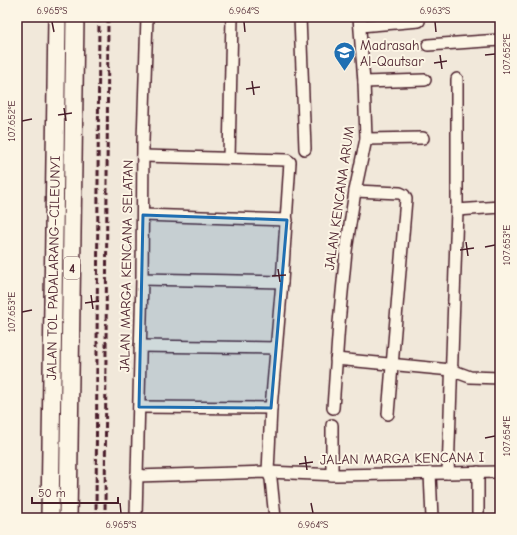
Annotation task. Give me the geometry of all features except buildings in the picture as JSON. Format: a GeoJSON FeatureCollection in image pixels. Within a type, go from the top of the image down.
{"type":"FeatureCollection","features":[{"type":"Feature","properties":{"kind":"highway","name":"JALAN TOL PADALARANG–CILEUNYI"},"geometry":{"type":"LineString","coordinates":[[50,518],[57,17]]}},
{"type":"Feature","properties":{"kind":"highway","name":"JALAN TOL PADALARANG–CILEUNYI"},"geometry":{"type":"LineString","coordinates":[[68,518],[75,17]]}},
{"type":"Feature","properties":{"kind":"street","name":"JALAN MARGA KENCANA SELATAN"},"geometry":{"type":"LineString","coordinates":[[136,516],[147,17]]}},
{"type":"Feature","properties":{"kind":"street"},"geometry":{"type":"LineString","coordinates":[[229,158],[232,17]]}},
{"type":"Feature","properties":{"kind":"street"},"geometry":{"type":"LineString","coordinates":[[300,17],[305,149]]}},
{"type":"Feature","properties":{"kind":"street"},"geometry":{"type":"LineString","coordinates":[[360,21],[419,21]]}},
{"type":"Feature","properties":{"kind":"street","name":"JALAN KENCANA ARUM"},"geometry":{"type":"LineString","coordinates":[[333,408],[346,251],[355,191],[366,139],[360,21]]}},
{"type":"Feature","properties":{"kind":"street"},"geometry":{"type":"LineString","coordinates":[[428,44],[500,40]]}},
{"type":"Feature","properties":{"kind":"street"},"geometry":{"type":"LineString","coordinates":[[448,473],[457,210],[457,79]]}},
{"type":"Feature","properties":{"kind":"street"},"geometry":{"type":"LineString","coordinates":[[364,82],[424,80]]}},
{"type":"Feature","properties":{"kind":"street"},"geometry":{"type":"LineString","coordinates":[[366,139],[423,138]]}},
{"type":"Feature","properties":{"kind":"street"},"geometry":{"type":"LineString","coordinates":[[143,156],[287,160],[290,162],[287,220],[271,408],[268,472],[271,479],[275,518]]}},
{"type":"Feature","properties":{"kind":"street"},"geometry":{"type":"LineString","coordinates":[[355,191],[400,193],[404,195],[406,199],[388,414]]}},
{"type":"Feature","properties":{"kind":"street"},"geometry":{"type":"LineString","coordinates":[[457,210],[500,207]]}},
{"type":"Feature","properties":{"kind":"street"},"geometry":{"type":"LineString","coordinates":[[143,215],[287,220]]}},
{"type":"Feature","properties":{"kind":"street"},"geometry":{"type":"LineString","coordinates":[[142,279],[282,282]]}},
{"type":"Feature","properties":{"kind":"street"},"geometry":{"type":"LineString","coordinates":[[140,346],[276,348]]}},
{"type":"Feature","properties":{"kind":"street"},"geometry":{"type":"LineString","coordinates":[[336,359],[451,370],[470,377],[500,378]]}},
{"type":"Feature","properties":{"kind":"street"},"geometry":{"type":"LineString","coordinates":[[139,407],[271,408]]}},
{"type":"Feature","properties":{"kind":"street"},"geometry":{"type":"LineString","coordinates":[[332,425],[332,475]]}},
{"type":"Feature","properties":{"kind":"street","name":"JALAN MARGA KENCANA I"},"geometry":{"type":"LineString","coordinates":[[136,476],[268,472],[332,475],[500,472]]}},
{"type":"Feature","properties":{"kind":"street"},"geometry":{"type":"LineString","coordinates":[[478,472],[478,518]]}},
{"type":"Feature","properties":{"kind":"street"},"geometry":{"type":"LineString","coordinates":[[430,473],[432,518]]}},
{"type":"Feature","properties":{"kind":"highlighted area"},"geometry":{"type":"Polygon","coordinates":[[[143,215],[287,220],[271,408],[139,407],[143,215]]]}},
{"type":"Feature","properties":{"kind":"railway"},"geometry":{"type":"LineString","coordinates":[[96,518],[99,17]]}},
{"type":"Feature","properties":{"kind":"railway"},"geometry":{"type":"LineString","coordinates":[[105,518],[108,17]]}},
{"type":"Feature","properties":{"kind":"place","name":"Madrasah Al-Qautsar"},"geometry":{"type":"Point","coordinates":[345,72]}}]}
